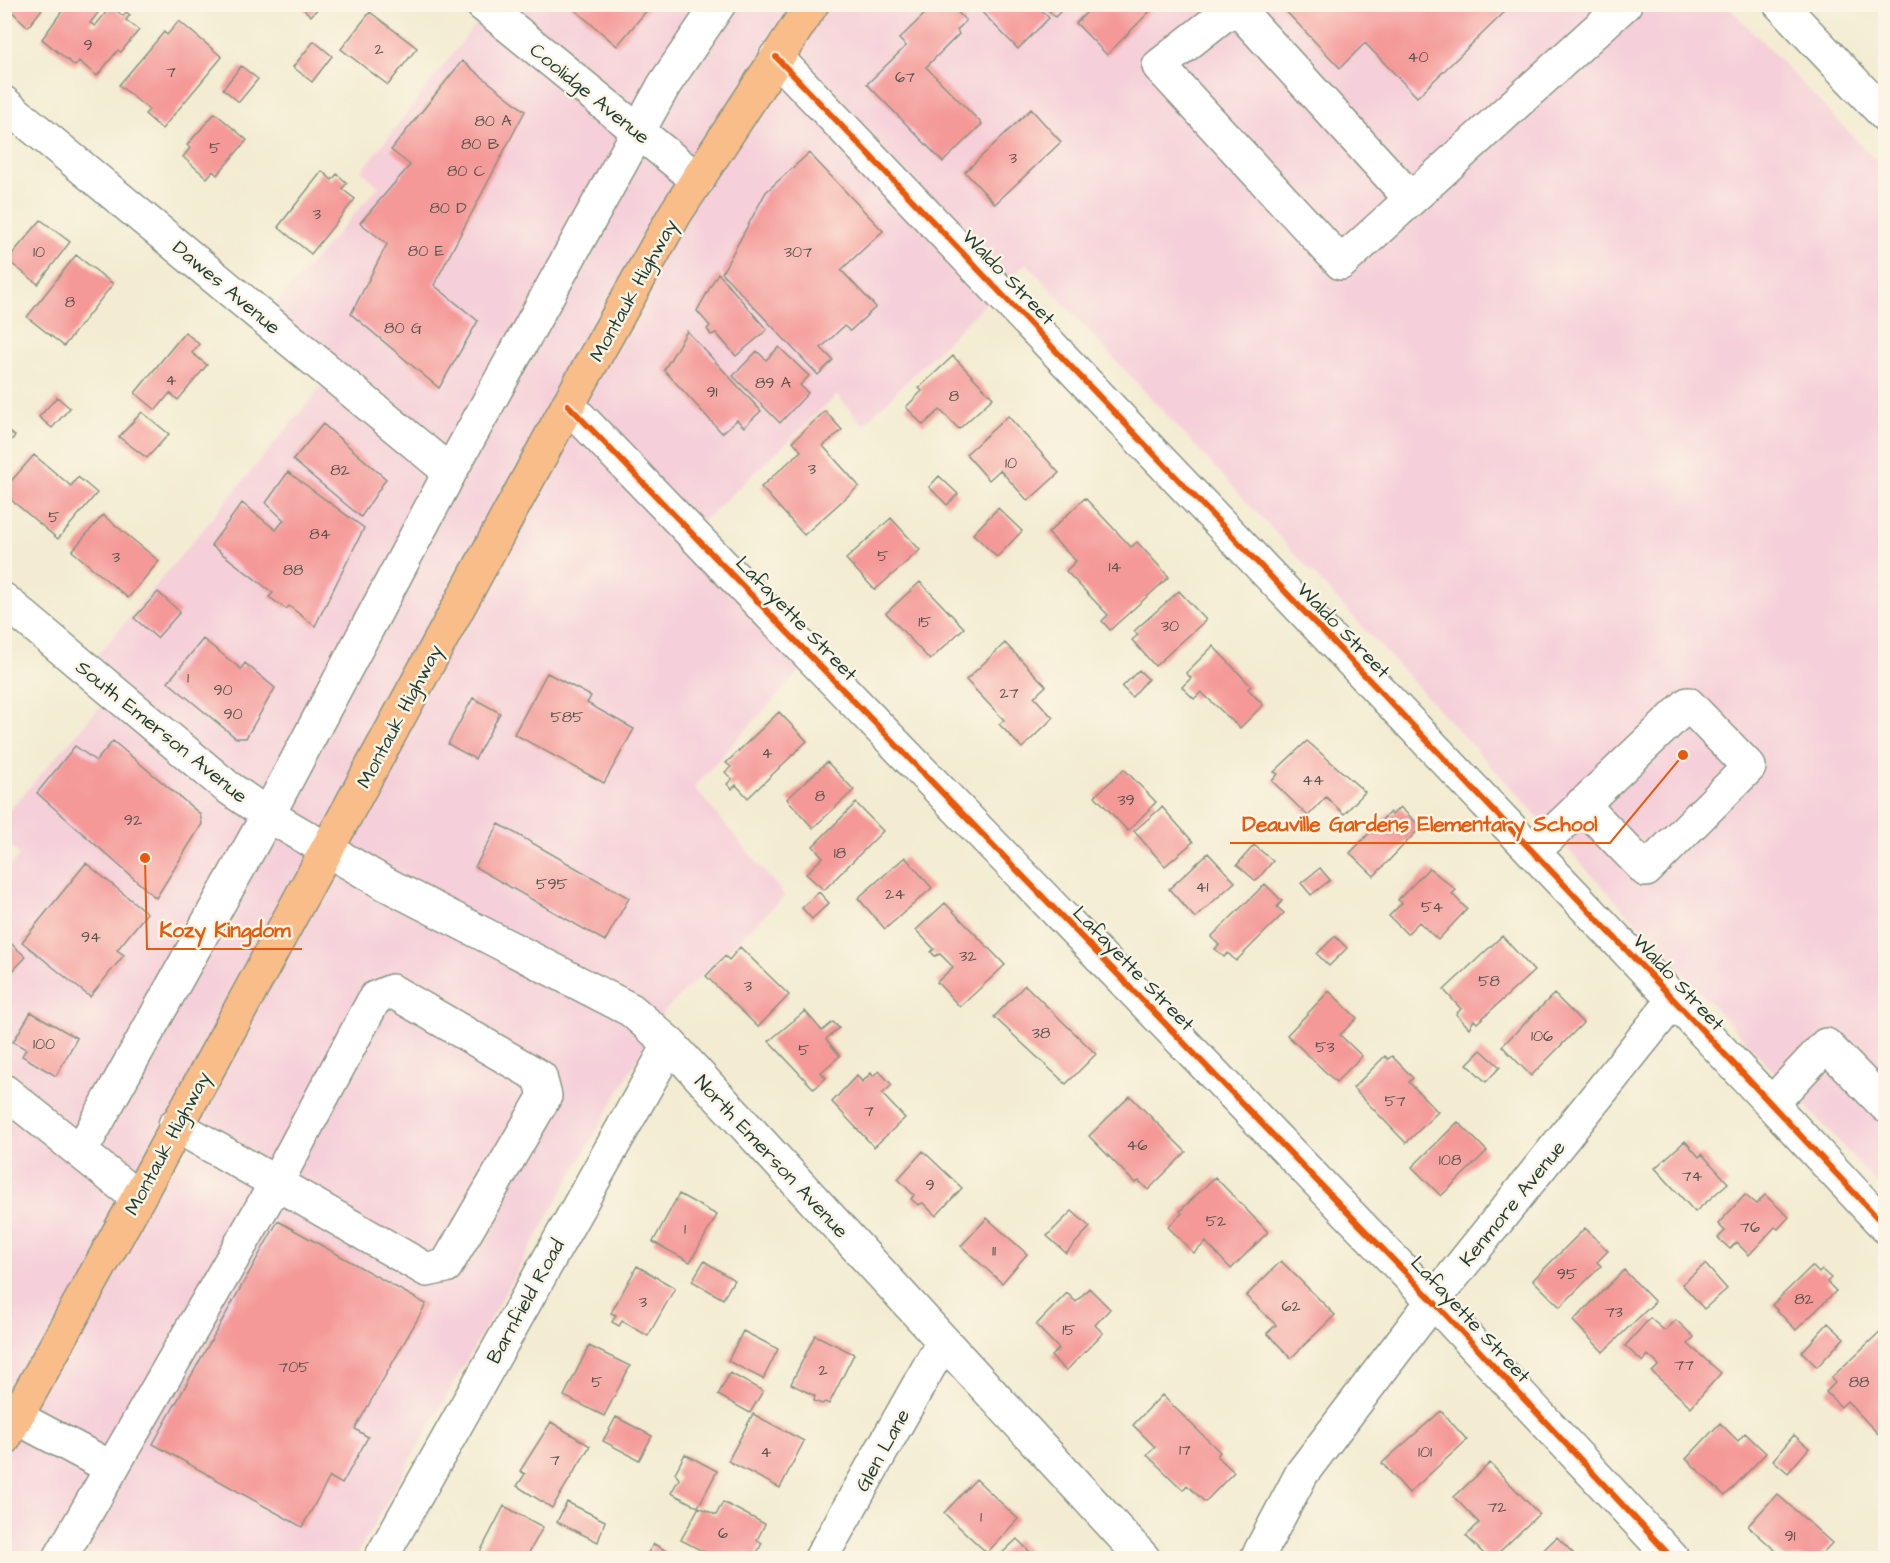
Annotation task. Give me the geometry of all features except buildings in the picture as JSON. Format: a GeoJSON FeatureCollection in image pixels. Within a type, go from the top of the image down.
{"type":"FeatureCollection","features":[{"type":"Feature","properties":{"kind":"main road","name":"Montauk Highway"},"geometry":{"type":"LineString","coordinates":[[10,1428],[138,1198],[175,1125],[568,405],[675,214],[812,4]]}},
{"type":"Feature","properties":{"kind":"street","name":"Coolidge Avenue"},"geometry":{"type":"LineString","coordinates":[[482,4],[698,180]]}},
{"type":"Feature","properties":{"kind":"street"},"geometry":{"type":"LineString","coordinates":[[81,1151],[268,815],[450,472],[664,85],[719,4]]}},
{"type":"Feature","properties":{"kind":"street"},"geometry":{"type":"LineString","coordinates":[[1411,199],[1235,6],[1159,66],[1341,263],[1625,4]]}},
{"type":"Feature","properties":{"kind":"street"},"geometry":{"type":"LineString","coordinates":[[1780,4],[1884,112]]}},
{"type":"Feature","properties":{"kind":"street","name":"Waldo Street"},"geometry":{"type":"LineString","coordinates":[[776,57],[1674,1000],[1886,1227]]}},
{"type":"Feature","properties":{"kind":"street","name":"Dawes Avenue"},"geometry":{"type":"LineString","coordinates":[[4,103],[450,472]]}},
{"type":"Feature","properties":{"kind":"street","name":"Lafayette Street"},"geometry":{"type":"LineString","coordinates":[[568,405],[1433,1302],[1672,1558]]}},
{"type":"Feature","properties":{"kind":"street","name":"South Emerson Avenue"},"geometry":{"type":"LineString","coordinates":[[4,600],[234,792],[326,851]]}},
{"type":"Feature","properties":{"kind":"street"},"geometry":{"type":"LineString","coordinates":[[1533,852],[1582,804],[1688,704],[1749,767],[1646,870],[1582,804]]}},
{"type":"Feature","properties":{"kind":"street","name":"North Emerson Avenue"},"geometry":{"type":"LineString","coordinates":[[326,851],[632,1010],[670,1044],[1143,1558]]}},
{"type":"Feature","properties":{"kind":"street"},"geometry":{"type":"LineString","coordinates":[[60,1558],[276,1183],[375,998],[392,991],[540,1077],[545,1096],[446,1266],[427,1270],[276,1183],[175,1125]]}},
{"type":"Feature","properties":{"kind":"street","name":"Kenmore Avenue"},"geometry":{"type":"LineString","coordinates":[[1257,1558],[1302,1473],[1433,1302],[1674,1000]]}},
{"type":"Feature","properties":{"kind":"street","name":"Barnfield Road"},"geometry":{"type":"LineString","coordinates":[[381,1558],[670,1044]]}},
{"type":"Feature","properties":{"kind":"street"},"geometry":{"type":"LineString","coordinates":[[1771,1104],[1826,1045],[1886,1106]]}},
{"type":"Feature","properties":{"kind":"street"},"geometry":{"type":"LineString","coordinates":[[4,1091],[138,1198]]}},
{"type":"Feature","properties":{"kind":"street","name":"Glen Lane"},"geometry":{"type":"LineString","coordinates":[[821,1558],[943,1342]]}},
{"type":"Feature","properties":{"kind":"street"},"geometry":{"type":"LineString","coordinates":[[10,1428],[112,1468]]}},
{"type":"Feature","properties":{"kind":"shaded area"},"geometry":{"type":"Polygon","coordinates":[[[467,5],[1727,5],[1885,170],[1885,1192],[1026,263],[863,425],[837,395],[695,529],[813,656],[694,787],[785,896],[665,1010],[355,1558],[5,1558],[4,873],[20,855],[5,842],[5,815],[108,698],[82,674],[324,384],[256,327],[379,186],[362,171],[481,17],[467,5]]]}},
{"type":"Feature","properties":{"kind":"cycle path"},"geometry":{"type":"LineString","coordinates":[[776,57],[1674,1000],[1886,1227]]}},
{"type":"Feature","properties":{"kind":"cycle path"},"geometry":{"type":"LineString","coordinates":[[568,405],[1433,1301],[1672,1558]]}},
{"type":"Feature","properties":{"kind":"place","name":"Deauville Gardens Elementary School"},"geometry":{"type":"Point","coordinates":[1683,755]}},
{"type":"Feature","properties":{"kind":"place","name":"Kozy Kingdom"},"geometry":{"type":"Point","coordinates":[145,858]}}]}
